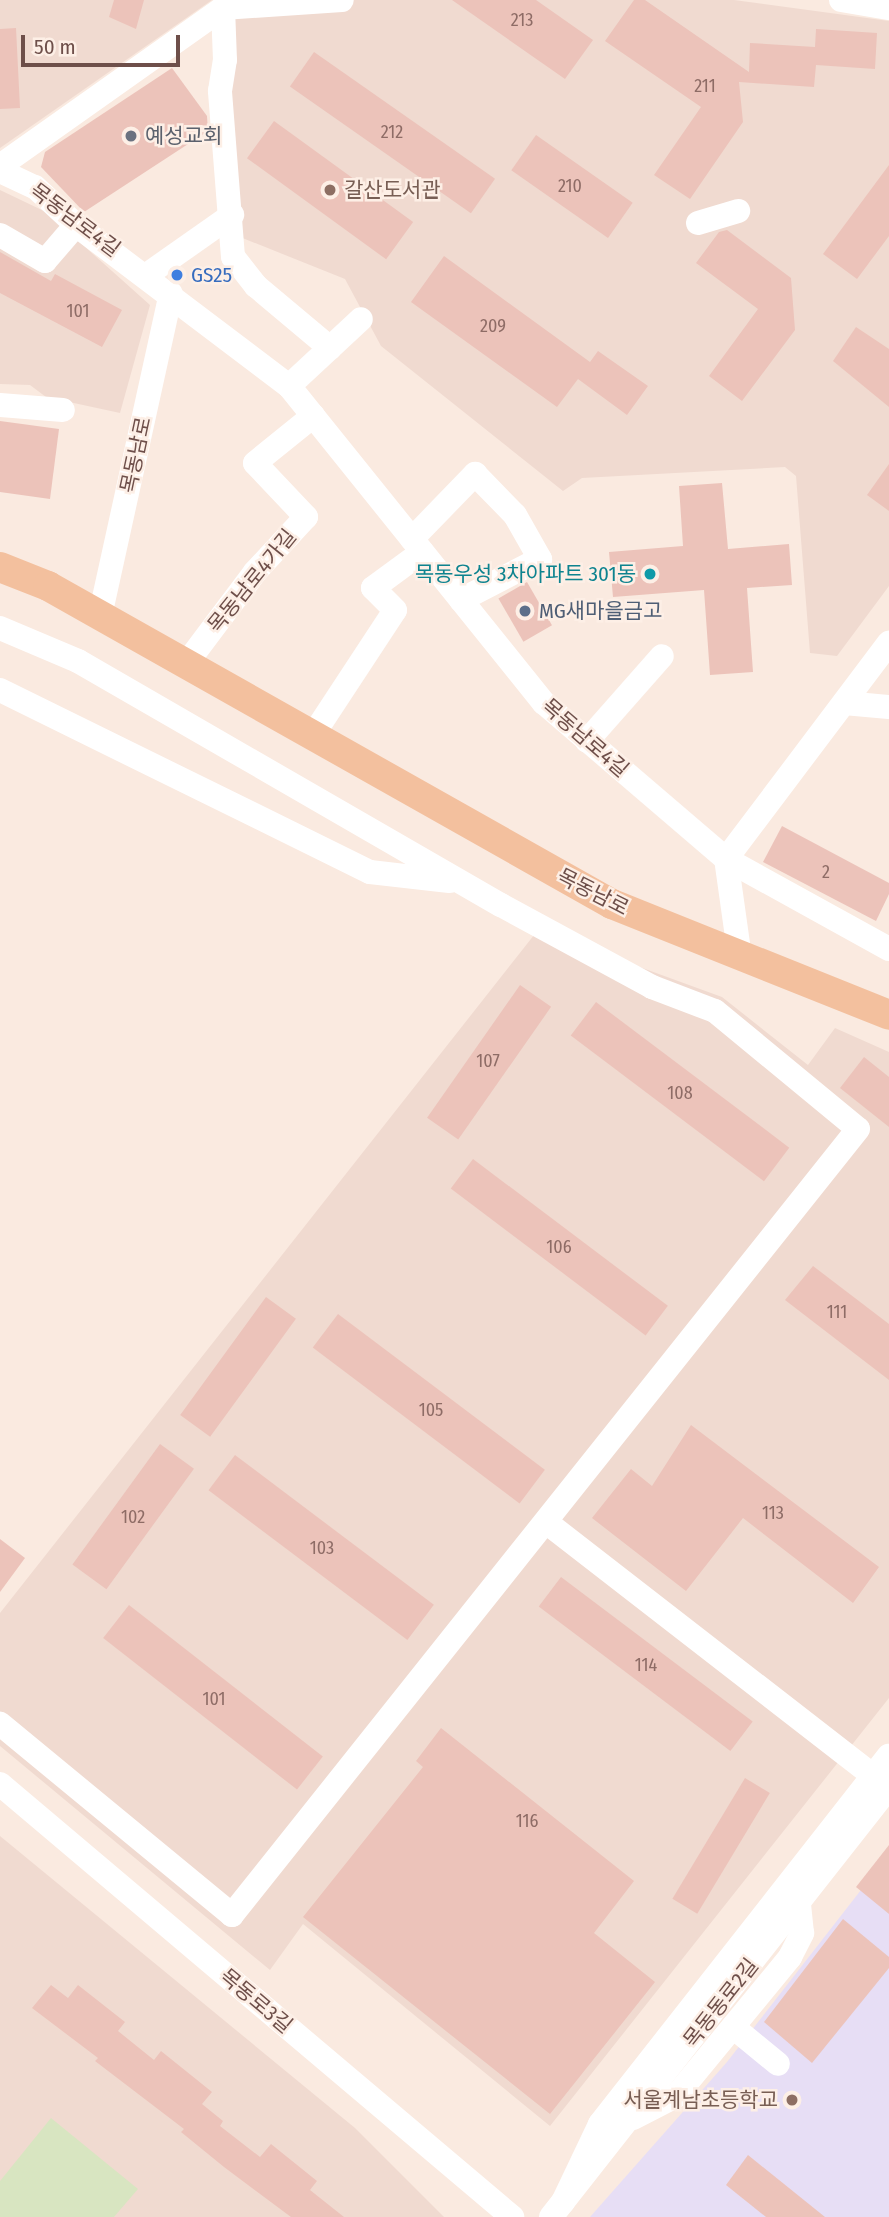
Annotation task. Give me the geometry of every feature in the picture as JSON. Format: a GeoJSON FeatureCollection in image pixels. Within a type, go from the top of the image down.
{"type":"FeatureCollection","features":[{"type":"Feature","properties":{"kind":"main road","name":"목동남로"},"geometry":{"type":"LineString","coordinates":[[0,567],[48,586],[612,904],[889,1016]]}},
{"type":"Feature","properties":{"kind":"street"},"geometry":{"type":"LineString","coordinates":[[0,168],[223,8],[342,0]]}},
{"type":"Feature","properties":{"kind":"street"},"geometry":{"type":"LineString","coordinates":[[841,0],[889,8]]}},
{"type":"Feature","properties":{"kind":"street"},"geometry":{"type":"LineString","coordinates":[[223,8],[225,60],[220,91],[232,215],[233,257],[256,286],[330,348]]}},
{"type":"Feature","properties":{"kind":"street","name":"목동남로4길"},"geometry":{"type":"LineString","coordinates":[[0,168],[35,187],[76,225],[148,274],[289,386],[544,703],[587,741],[726,859],[776,887],[885,940]]}},
{"type":"Feature","properties":{"kind":"street"},"geometry":{"type":"LineString","coordinates":[[698,223],[738,211]]}},
{"type":"Feature","properties":{"kind":"street"},"geometry":{"type":"LineString","coordinates":[[148,274],[232,215]]}},
{"type":"Feature","properties":{"kind":"street"},"geometry":{"type":"LineString","coordinates":[[0,235],[45,261],[76,225]]}},
{"type":"Feature","properties":{"kind":"street","name":"목동남로"},"geometry":{"type":"LineString","coordinates":[[100,616],[172,294]]}},
{"type":"Feature","properties":{"kind":"street"},"geometry":{"type":"LineString","coordinates":[[289,386],[361,319]]}},
{"type":"Feature","properties":{"kind":"street"},"geometry":{"type":"LineString","coordinates":[[0,405],[63,410]]}},
{"type":"Feature","properties":{"kind":"street","name":"목동남로4가길"},"geometry":{"type":"LineString","coordinates":[[186,664],[255,572],[306,517],[256,463],[313,416]]}},
{"type":"Feature","properties":{"kind":"street"},"geometry":{"type":"LineString","coordinates":[[313,736],[395,610],[373,588],[417,545],[475,474],[515,514],[540,559],[461,600]]}},
{"type":"Feature","properties":{"kind":"street"},"geometry":{"type":"LineString","coordinates":[[0,628],[78,661],[461,882],[652,987],[715,1011],[858,1129],[232,1914],[0,1724]]}},
{"type":"Feature","properties":{"kind":"street"},"geometry":{"type":"LineString","coordinates":[[740,958],[726,859],[889,643]]}},
{"type":"Feature","properties":{"kind":"street"},"geometry":{"type":"LineString","coordinates":[[587,741],[662,656]]}},
{"type":"Feature","properties":{"kind":"street"},"geometry":{"type":"LineString","coordinates":[[0,690],[370,872],[461,882]]}},
{"type":"Feature","properties":{"kind":"street"},"geometry":{"type":"LineString","coordinates":[[844,703],[889,707]]}},
{"type":"Feature","properties":{"kind":"street"},"geometry":{"type":"LineString","coordinates":[[546,1522],[881,1782]]}},
{"type":"Feature","properties":{"kind":"street"},"geometry":{"type":"LineString","coordinates":[[557,2209],[600,2124],[881,1782],[889,1756]]}},
{"type":"Feature","properties":{"kind":"street","name":"목동동로2길"},"geometry":{"type":"LineString","coordinates":[[557,2209],[799,1903],[881,1782]]}},
{"type":"Feature","properties":{"kind":"street","name":"목동로3길"},"geometry":{"type":"LineString","coordinates":[[0,1784],[512,2217]]}},
{"type":"Feature","properties":{"kind":"street"},"geometry":{"type":"LineString","coordinates":[[629,2120],[656,2110],[676,2096],[790,1957],[803,1933],[799,1903]]}},
{"type":"Feature","properties":{"kind":"street"},"geometry":{"type":"LineString","coordinates":[[733,2027],[778,2064]]}},
{"type":"Feature","properties":{"kind":"shaded area"},"geometry":{"type":"Polygon","coordinates":[[[0,0],[212,0],[0,148],[0,0]]]}},
{"type":"Feature","properties":{"kind":"shaded area"},"geometry":{"type":"Polygon","coordinates":[[[347,0],[734,0],[889,21],[889,586],[837,656],[810,653],[796,476],[785,467],[582,478],[563,491],[381,346],[345,279],[240,237],[227,16],[347,0]]]}},
{"type":"Feature","properties":{"kind":"shaded area"},"geometry":{"type":"Polygon","coordinates":[[[0,190],[46,212],[150,305],[120,413],[46,397],[30,385],[0,384],[0,190]]]}},
{"type":"Feature","properties":{"kind":"shaded area"},"geometry":{"type":"Polygon","coordinates":[[[538,930],[722,997],[808,1065],[835,1028],[889,1052],[889,1698],[550,2126],[303,1924],[270,1970],[0,1746],[0,1613],[538,930]]]}},
{"type":"Feature","properties":{"kind":"shaded area"},"geometry":{"type":"Polygon","coordinates":[[[0,1836],[355,2128],[444,2217],[0,2217],[0,1836]]]}},
{"type":"Feature","properties":{"kind":"shaded area","name":"서울계남초등학교"},"geometry":{"type":"Polygon","coordinates":[[[889,1854],[889,2217],[590,2217],[727,2062],[889,1854]]]}},
{"type":"Feature","properties":{"kind":"green space"},"geometry":{"type":"Polygon","coordinates":[[[51,2118],[138,2189],[114,2217],[0,2217],[0,2181],[51,2118]]]}},
{"type":"Feature","properties":{"kind":"building"},"geometry":{"type":"Polygon","coordinates":[[[114,0],[144,0],[136,29],[109,17],[114,0]]]}},
{"type":"Feature","properties":{"kind":"building"},"geometry":{"type":"Polygon","coordinates":[[[452,0],[536,0],[593,40],[565,79],[452,0]]]}},
{"type":"Feature","properties":{"kind":"building"},"geometry":{"type":"Polygon","coordinates":[[[634,0],[645,0],[749,72],[750,43],[815,47],[816,29],[877,33],[875,69],[816,65],[814,87],[739,82],[743,122],[690,199],[654,175],[701,107],[605,41],[634,0]]]}},
{"type":"Feature","properties":{"kind":"building"},"geometry":{"type":"Polygon","coordinates":[[[16,28],[20,108],[0,109],[0,29],[16,28]]]}},
{"type":"Feature","properties":{"kind":"building"},"geometry":{"type":"Polygon","coordinates":[[[314,52],[495,179],[471,213],[290,86],[314,52]]]}},
{"type":"Feature","properties":{"kind":"building","name":"예성교회"},"geometry":{"type":"Polygon","coordinates":[[[172,68],[207,116],[208,131],[84,212],[41,167],[45,152],[172,68]]]}},
{"type":"Feature","properties":{"kind":"building","name":"갈산도서관"},"geometry":{"type":"Polygon","coordinates":[[[274,121],[413,222],[386,259],[247,158],[274,121]]]}},
{"type":"Feature","properties":{"kind":"building"},"geometry":{"type":"Polygon","coordinates":[[[536,135],[633,203],[608,238],[511,170],[536,135]]]}},
{"type":"Feature","properties":{"kind":"building"},"geometry":{"type":"Polygon","coordinates":[[[889,165],[889,236],[857,279],[823,254],[889,165]]]}},
{"type":"Feature","properties":{"kind":"building"},"geometry":{"type":"Polygon","coordinates":[[[727,230],[791,278],[795,330],[742,401],[709,376],[758,309],[696,263],[719,232],[727,230]]]}},
{"type":"Feature","properties":{"kind":"building"},"geometry":{"type":"Polygon","coordinates":[[[0,252],[51,281],[55,274],[122,310],[102,347],[0,293],[0,252]]]}},
{"type":"Feature","properties":{"kind":"building"},"geometry":{"type":"Polygon","coordinates":[[[444,256],[590,362],[598,351],[648,386],[627,415],[578,379],[557,407],[411,302],[444,256]]]}},
{"type":"Feature","properties":{"kind":"building"},"geometry":{"type":"Polygon","coordinates":[[[856,327],[889,349],[889,407],[833,361],[856,327]]]}},
{"type":"Feature","properties":{"kind":"building"},"geometry":{"type":"Polygon","coordinates":[[[0,421],[59,429],[50,499],[0,492],[0,421]]]}},
{"type":"Feature","properties":{"kind":"building"},"geometry":{"type":"Polygon","coordinates":[[[889,464],[889,511],[867,495],[889,464]]]}},
{"type":"Feature","properties":{"kind":"building","name":"목동우성 3차아파트 301동"},"geometry":{"type":"Polygon","coordinates":[[[722,483],[728,549],[789,544],[792,585],[747,588],[753,672],[710,675],[704,590],[613,597],[609,552],[683,546],[679,486],[722,483]]]}},
{"type":"Feature","properties":{"kind":"building","name":"MG새마을금고"},"geometry":{"type":"Polygon","coordinates":[[[527,582],[552,625],[523,642],[498,598],[527,582]]]}},
{"type":"Feature","properties":{"kind":"building"},"geometry":{"type":"Polygon","coordinates":[[[782,826],[889,883],[889,894],[876,921],[763,862],[782,826]]]}},
{"type":"Feature","properties":{"kind":"building"},"geometry":{"type":"Polygon","coordinates":[[[520,985],[551,1007],[458,1139],[427,1118],[520,985]]]}},
{"type":"Feature","properties":{"kind":"building"},"geometry":{"type":"Polygon","coordinates":[[[596,1002],[789,1148],[764,1181],[571,1036],[596,1002]]]}},
{"type":"Feature","properties":{"kind":"building"},"geometry":{"type":"Polygon","coordinates":[[[864,1057],[889,1077],[889,1127],[840,1088],[864,1057]]]}},
{"type":"Feature","properties":{"kind":"building"},"geometry":{"type":"Polygon","coordinates":[[[473,1159],[668,1306],[646,1335],[451,1189],[473,1159]]]}},
{"type":"Feature","properties":{"kind":"building"},"geometry":{"type":"Polygon","coordinates":[[[813,1266],[889,1324],[889,1380],[785,1300],[813,1266]]]}},
{"type":"Feature","properties":{"kind":"building"},"geometry":{"type":"Polygon","coordinates":[[[266,1297],[296,1319],[210,1437],[180,1415],[266,1297]]]}},
{"type":"Feature","properties":{"kind":"building"},"geometry":{"type":"Polygon","coordinates":[[[338,1314],[545,1470],[520,1503],[313,1348],[338,1314]]]}},
{"type":"Feature","properties":{"kind":"building"},"geometry":{"type":"Polygon","coordinates":[[[691,1425],[879,1567],[853,1603],[743,1518],[686,1591],[592,1518],[631,1469],[652,1486],[691,1425]]]}},
{"type":"Feature","properties":{"kind":"building"},"geometry":{"type":"Polygon","coordinates":[[[160,1444],[194,1469],[106,1589],[72,1565],[160,1444]]]}},
{"type":"Feature","properties":{"kind":"building"},"geometry":{"type":"Polygon","coordinates":[[[235,1455],[434,1605],[407,1640],[209,1490],[235,1455]]]}},
{"type":"Feature","properties":{"kind":"building"},"geometry":{"type":"Polygon","coordinates":[[[0,1539],[25,1558],[0,1592],[0,1539]]]}},
{"type":"Feature","properties":{"kind":"building"},"geometry":{"type":"Polygon","coordinates":[[[561,1577],[753,1721],[730,1751],[539,1607],[561,1577]]]}},
{"type":"Feature","properties":{"kind":"building"},"geometry":{"type":"Polygon","coordinates":[[[129,1605],[323,1756],[297,1790],[103,1638],[129,1605]]]}},
{"type":"Feature","properties":{"kind":"building"},"geometry":{"type":"Polygon","coordinates":[[[441,1728],[634,1881],[594,1933],[655,1982],[550,2114],[303,1917],[423,1767],[416,1761],[441,1728]]]}},
{"type":"Feature","properties":{"kind":"building"},"geometry":{"type":"Polygon","coordinates":[[[745,1778],[770,1793],[697,1914],[672,1899],[745,1778]]]}},
{"type":"Feature","properties":{"kind":"building"},"geometry":{"type":"Polygon","coordinates":[[[889,1845],[889,1914],[856,1887],[889,1845]]]}},
{"type":"Feature","properties":{"kind":"building"},"geometry":{"type":"Polygon","coordinates":[[[843,1919],[889,1957],[889,1968],[812,2063],[764,2022],[843,1919]]]}},
{"type":"Feature","properties":{"kind":"building"},"geometry":{"type":"Polygon","coordinates":[[[51,1985],[68,1998],[78,1985],[125,2022],[118,2031],[154,2060],[161,2051],[212,2092],[202,2104],[223,2121],[220,2126],[260,2157],[271,2144],[317,2181],[310,2190],[344,2217],[291,2217],[224,2167],[181,2132],[184,2129],[95,2061],[98,2058],[32,2008],[51,1985]]]}},
{"type":"Feature","properties":{"kind":"building"},"geometry":{"type":"Polygon","coordinates":[[[748,2155],[825,2217],[766,2217],[726,2185],[748,2155]]]}},
{"type":"Feature","properties":{"kind":"place","name":"예성교회"},"geometry":{"type":"Point","coordinates":[131,136]}},
{"type":"Feature","properties":{"kind":"place","name":"갈산도서관"},"geometry":{"type":"Point","coordinates":[330,190]}},
{"type":"Feature","properties":{"kind":"place","name":"GS25"},"geometry":{"type":"Point","coordinates":[177,275]}},
{"type":"Feature","properties":{"kind":"place","name":"목동우성 3차아파트 301동"},"geometry":{"type":"Point","coordinates":[650,574]}},
{"type":"Feature","properties":{"kind":"place","name":"MG새마을금고"},"geometry":{"type":"Point","coordinates":[525,611]}},
{"type":"Feature","properties":{"kind":"place","name":"서울계남초등학교"},"geometry":{"type":"Point","coordinates":[792,2100]}}]}
